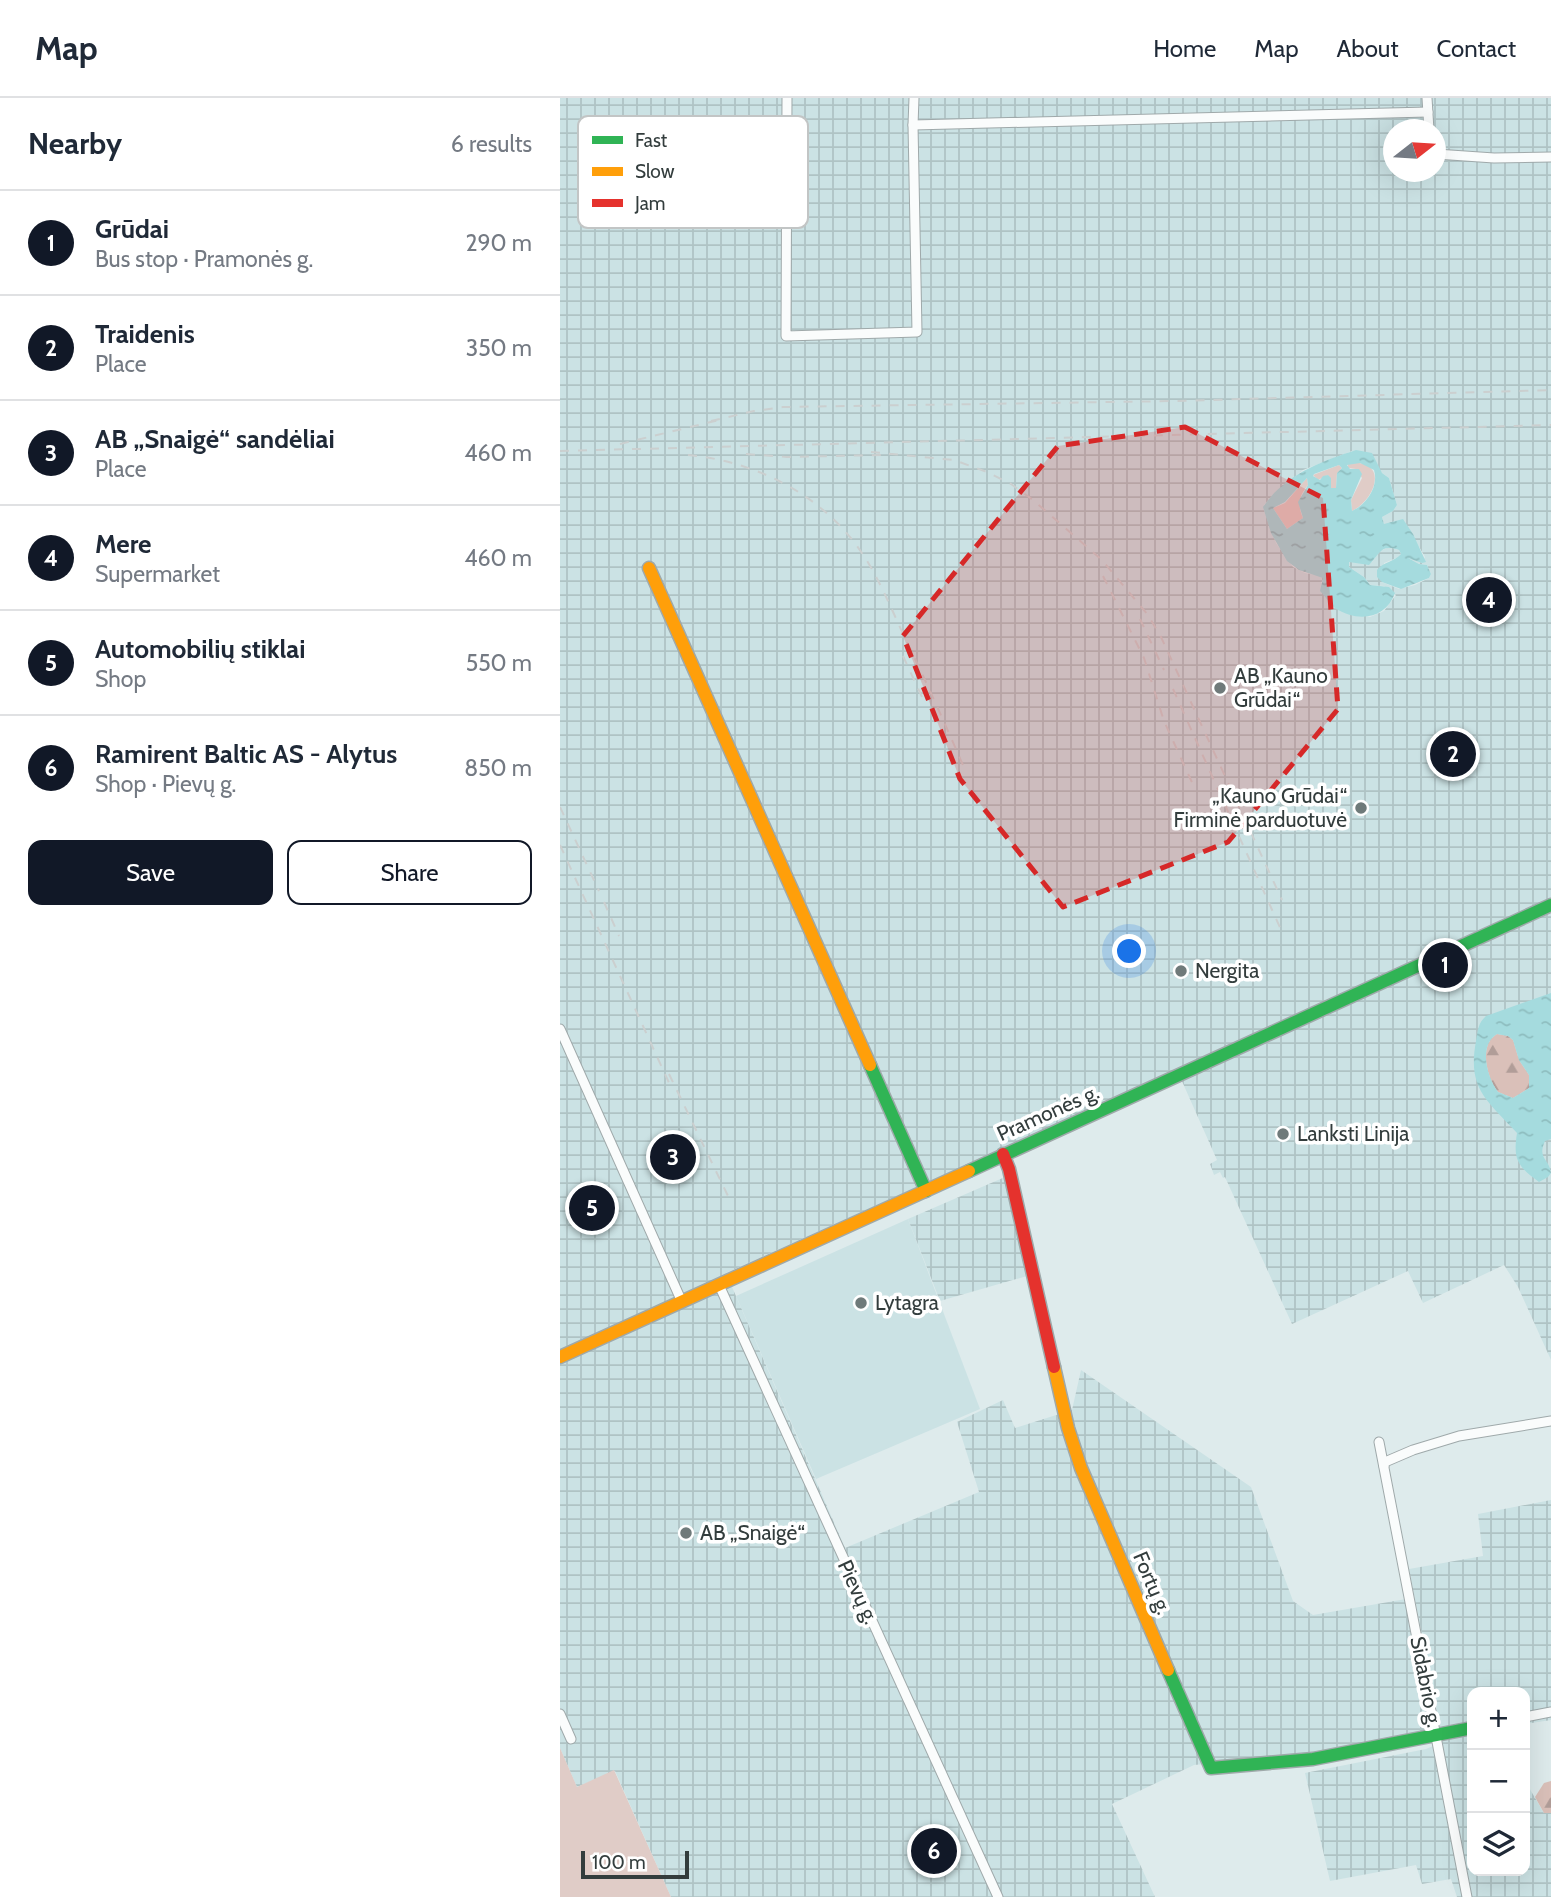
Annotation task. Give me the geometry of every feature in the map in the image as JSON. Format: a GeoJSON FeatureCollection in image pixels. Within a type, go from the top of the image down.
{"type":"FeatureCollection","features":[{"type":"Feature","properties":{"kind":"street"},"geometry":{"type":"LineString","coordinates":[[787,98],[787,116]]}},
{"type":"Feature","properties":{"kind":"street"},"geometry":{"type":"LineString","coordinates":[[786,228],[786,336],[917,332],[914,98]]}},
{"type":"Feature","properties":{"kind":"street"},"geometry":{"type":"LineString","coordinates":[[1427,98],[1428,119]]}},
{"type":"Feature","properties":{"kind":"street"},"geometry":{"type":"LineString","coordinates":[[913,125],[1428,112]]}},
{"type":"Feature","properties":{"kind":"street"},"geometry":{"type":"LineString","coordinates":[[1446,155],[1494,158],[1551,156]]}},
{"type":"Feature","properties":{"kind":"street"},"geometry":{"type":"LineString","coordinates":[[649,568],[926,1191]]}},
{"type":"Feature","properties":{"kind":"street","name":"Pramonės g."},"geometry":{"type":"LineString","coordinates":[[560,1357],[1551,905]]}},
{"type":"Feature","properties":{"kind":"street"},"geometry":{"type":"LineString","coordinates":[[560,1029],[682,1302]]}},
{"type":"Feature","properties":{"kind":"street","name":"Fortų g."},"geometry":{"type":"LineString","coordinates":[[1003,1154],[1012,1180],[1068,1428],[1081,1468],[1211,1768],[1313,1759],[1467,1729]]}},
{"type":"Feature","properties":{"kind":"street","name":"Pievų g."},"geometry":{"type":"LineString","coordinates":[[719,1285],[998,1897]]}},
{"type":"Feature","properties":{"kind":"street"},"geometry":{"type":"LineString","coordinates":[[1384,1466],[1385,1462],[1395,1457],[1459,1436],[1551,1421]]}},
{"type":"Feature","properties":{"kind":"street","name":"Sidabrio g."},"geometry":{"type":"LineString","coordinates":[[1380,1442],[1467,1897]]}},
{"type":"Feature","properties":{"kind":"street"},"geometry":{"type":"LineString","coordinates":[[1530,1716],[1551,1712]]}},
{"type":"Feature","properties":{"kind":"street"},"geometry":{"type":"LineString","coordinates":[[560,1714],[571,1739]]}},
{"type":"Feature","properties":{"kind":"highlighted area"},"geometry":{"type":"Polygon","coordinates":[[[1185,427],[1323,498],[1338,709],[1228,842],[1063,907],[960,779],[903,636],[1058,446],[1185,427]]]}},
{"type":"Feature","properties":{"kind":"shaded area"},"geometry":{"type":"Polygon","coordinates":[[[560,98],[1551,98],[1551,1360],[1518,1287],[1504,1265],[1423,1303],[1408,1271],[1292,1324],[1225,1177],[1223,1178],[1220,1172],[1214,1175],[1210,1164],[1217,1160],[1177,1070],[726,1273],[845,1548],[979,1492],[957,1422],[1003,1400],[1015,1428],[1072,1410],[1081,1370],[1251,1487],[1293,1601],[1313,1615],[1406,1599],[1432,1731],[1293,1756],[1194,1765],[1112,1804],[1155,1897],[671,1897],[615,1771],[577,1787],[560,1748],[560,98]],[[1352,451],[1303,470],[1273,495],[1264,505],[1264,510],[1276,543],[1293,567],[1305,573],[1322,576],[1324,578],[1321,583],[1341,610],[1370,617],[1384,611],[1396,595],[1384,586],[1370,585],[1364,577],[1349,567],[1349,562],[1372,562],[1380,551],[1389,547],[1399,550],[1401,554],[1384,563],[1382,582],[1399,589],[1415,585],[1429,578],[1431,574],[1427,565],[1408,558],[1422,563],[1425,557],[1404,521],[1384,524],[1382,517],[1393,511],[1397,505],[1389,478],[1352,451]]]}},
{"type":"Feature","properties":{"kind":"shaded area"},"geometry":{"type":"Polygon","coordinates":[[[1350,463],[1363,464],[1370,468],[1375,482],[1367,498],[1352,511],[1351,500],[1362,478],[1356,469],[1348,468],[1350,463]]]}},
{"type":"Feature","properties":{"kind":"shaded area"},"geometry":{"type":"Polygon","coordinates":[[[1339,465],[1342,468],[1337,473],[1336,488],[1331,488],[1328,475],[1318,480],[1313,475],[1339,465]]]}},
{"type":"Feature","properties":{"kind":"shaded area"},"geometry":{"type":"Polygon","coordinates":[[[1307,478],[1308,485],[1300,500],[1303,518],[1287,529],[1273,508],[1285,503],[1307,478]]]}},
{"type":"Feature","properties":{"kind":"shaded area"},"geometry":{"type":"Polygon","coordinates":[[[1005,1177],[1027,1276],[940,1301],[908,1219],[1005,1177]]]}},
{"type":"Feature","properties":{"kind":"shaded area"},"geometry":{"type":"Polygon","coordinates":[[[908,1219],[980,1409],[816,1479],[736,1296],[908,1219]]]}},
{"type":"Feature","properties":{"kind":"shaded area"},"geometry":{"type":"Polygon","coordinates":[[[1551,1500],[1551,1720],[1530,1723],[1530,1687],[1467,1687],[1467,1876],[1530,1876],[1530,1789],[1544,1813],[1551,1813],[1551,1897],[1457,1897],[1451,1879],[1422,1884],[1416,1865],[1330,1881],[1305,1773],[1426,1749],[1443,1742],[1409,1569],[1483,1556],[1478,1514],[1551,1500]]]}},
{"type":"Feature","properties":{"kind":"shaded area"},"geometry":{"type":"Polygon","coordinates":[[[560,1748],[577,1787],[614,1770],[671,1897],[560,1897],[560,1748]]]}},
{"type":"Feature","properties":{"kind":"green space"},"geometry":{"type":"Polygon","coordinates":[[[1497,1034],[1513,1040],[1519,1060],[1529,1075],[1529,1088],[1513,1098],[1498,1092],[1486,1062],[1488,1046],[1497,1034]]]}},
{"type":"Feature","properties":{"kind":"green space"},"geometry":{"type":"Polygon","coordinates":[[[1551,1781],[1551,1813],[1544,1813],[1535,1797],[1544,1783],[1551,1781]]]}},
{"type":"Feature","properties":{"kind":"water"},"geometry":{"type":"Polygon","coordinates":[[[1356,450],[1372,453],[1382,473],[1389,478],[1397,505],[1393,511],[1382,517],[1384,524],[1403,519],[1426,562],[1408,558],[1427,565],[1431,574],[1429,578],[1401,589],[1382,582],[1377,577],[1377,570],[1401,554],[1393,548],[1381,551],[1369,565],[1349,562],[1349,567],[1364,577],[1370,585],[1389,587],[1395,593],[1385,608],[1378,613],[1362,617],[1335,608],[1320,591],[1323,578],[1299,570],[1287,561],[1271,533],[1263,507],[1293,478],[1317,464],[1356,450]],[[1360,463],[1347,465],[1350,469],[1359,469],[1362,474],[1351,500],[1352,511],[1370,494],[1375,476],[1374,470],[1360,463]],[[1339,465],[1313,476],[1320,480],[1328,475],[1331,478],[1331,488],[1336,488],[1337,473],[1342,468],[1339,465]],[[1307,478],[1285,502],[1273,508],[1287,529],[1303,518],[1298,502],[1308,485],[1307,478]]]}},
{"type":"Feature","properties":{"kind":"water"},"geometry":{"type":"Polygon","coordinates":[[[1551,993],[1551,1139],[1545,1141],[1542,1151],[1551,1173],[1539,1182],[1518,1161],[1517,1133],[1488,1102],[1477,1083],[1474,1071],[1476,1041],[1480,1024],[1486,1016],[1551,993]],[[1497,1034],[1491,1039],[1486,1062],[1498,1092],[1513,1098],[1529,1088],[1529,1075],[1519,1060],[1513,1040],[1497,1034]]]}},
{"type":"Feature","properties":{"kind":"railway"},"geometry":{"type":"LineString","coordinates":[[711,421],[783,407],[1176,401],[1551,390]]}},
{"type":"Feature","properties":{"kind":"railway"},"geometry":{"type":"LineString","coordinates":[[620,444],[719,420]]}},
{"type":"Feature","properties":{"kind":"railway"},"geometry":{"type":"LineString","coordinates":[[560,451],[1551,425]]}},
{"type":"Feature","properties":{"kind":"railway"},"geometry":{"type":"LineString","coordinates":[[871,452],[954,460],[987,472],[1011,484],[1033,500],[1102,560],[1148,615],[1161,637],[1282,900]]}},
{"type":"Feature","properties":{"kind":"railway"},"geometry":{"type":"LineString","coordinates":[[746,454],[787,457],[882,455]]}},
{"type":"Feature","properties":{"kind":"railway"},"geometry":{"type":"LineString","coordinates":[[688,455],[713,458],[760,472],[804,495],[841,527],[857,546],[877,578],[966,772]]}},
{"type":"Feature","properties":{"kind":"railway"},"geometry":{"type":"LineString","coordinates":[[1103,576],[1144,658],[1164,721],[1195,789]]}},
{"type":"Feature","properties":{"kind":"railway"},"geometry":{"type":"LineString","coordinates":[[1140,619],[1164,670]]}},
{"type":"Feature","properties":{"kind":"railway"},"geometry":{"type":"LineString","coordinates":[[903,656],[922,697]]}},
{"type":"Feature","properties":{"kind":"railway"},"geometry":{"type":"LineString","coordinates":[[1173,689],[1282,932]]}},
{"type":"Feature","properties":{"kind":"railway"},"geometry":{"type":"LineString","coordinates":[[560,807],[599,891]]}},
{"type":"Feature","properties":{"kind":"railway"},"geometry":{"type":"LineString","coordinates":[[560,845],[670,1085]]}},
{"type":"Feature","properties":{"kind":"railway"},"geometry":{"type":"LineString","coordinates":[[604,902],[619,936]]}},
{"type":"Feature","properties":{"kind":"railway"},"geometry":{"type":"LineString","coordinates":[[669,1074],[728,1196]]}},
{"type":"Feature","properties":{"kind":"traffic: fast"},"geometry":{"type":"LineString","coordinates":[[969,1171],[1551,905]]}},
{"type":"Feature","properties":{"kind":"traffic: fast"},"geometry":{"type":"LineString","coordinates":[[870,1065],[926,1191]]}},
{"type":"Feature","properties":{"kind":"traffic: fast"},"geometry":{"type":"LineString","coordinates":[[1168,1670],[1211,1768],[1313,1759],[1467,1729]]}},
{"type":"Feature","properties":{"kind":"traffic: slow"},"geometry":{"type":"LineString","coordinates":[[649,568],[870,1065]]}},
{"type":"Feature","properties":{"kind":"traffic: slow"},"geometry":{"type":"LineString","coordinates":[[560,1357],[969,1171]]}},
{"type":"Feature","properties":{"kind":"traffic: slow"},"geometry":{"type":"LineString","coordinates":[[1054,1367],[1068,1428],[1081,1468],[1168,1670]]}},
{"type":"Feature","properties":{"kind":"traffic: jam"},"geometry":{"type":"LineString","coordinates":[[1003,1154],[1009,1169],[1054,1367]]}},
{"type":"Feature","properties":{"kind":"place","name":"Mere"},"geometry":{"type":"Point","coordinates":[1489,600]}},
{"type":"Feature","properties":{"kind":"place","name":"AB „Kauno Grūdai“"},"geometry":{"type":"Point","coordinates":[1220,688]}},
{"type":"Feature","properties":{"kind":"place","name":"Traidenis"},"geometry":{"type":"Point","coordinates":[1453,754]}},
{"type":"Feature","properties":{"kind":"place","name":"„Kauno Grūdai“ Firminė parduotuvė"},"geometry":{"type":"Point","coordinates":[1361,808]}},
{"type":"Feature","properties":{"kind":"place","name":"Grūdai"},"geometry":{"type":"Point","coordinates":[1445,965]}},
{"type":"Feature","properties":{"kind":"place","name":"Nergita"},"geometry":{"type":"Point","coordinates":[1181,971]}},
{"type":"Feature","properties":{"kind":"place","name":"Lanksti Linija"},"geometry":{"type":"Point","coordinates":[1283,1134]}},
{"type":"Feature","properties":{"kind":"place","name":"AB „Snaigė“ sandėliai"},"geometry":{"type":"Point","coordinates":[673,1157]}},
{"type":"Feature","properties":{"kind":"place","name":"Automobilių stiklai"},"geometry":{"type":"Point","coordinates":[592,1208]}},
{"type":"Feature","properties":{"kind":"place","name":"Lytagra"},"geometry":{"type":"Point","coordinates":[861,1303]}},
{"type":"Feature","properties":{"kind":"place","name":"AB „Snaigė“"},"geometry":{"type":"Point","coordinates":[686,1533]}},
{"type":"Feature","properties":{"kind":"place","name":"Ramirent Baltic AS - Alytus"},"geometry":{"type":"Point","coordinates":[934,1851]}}]}
